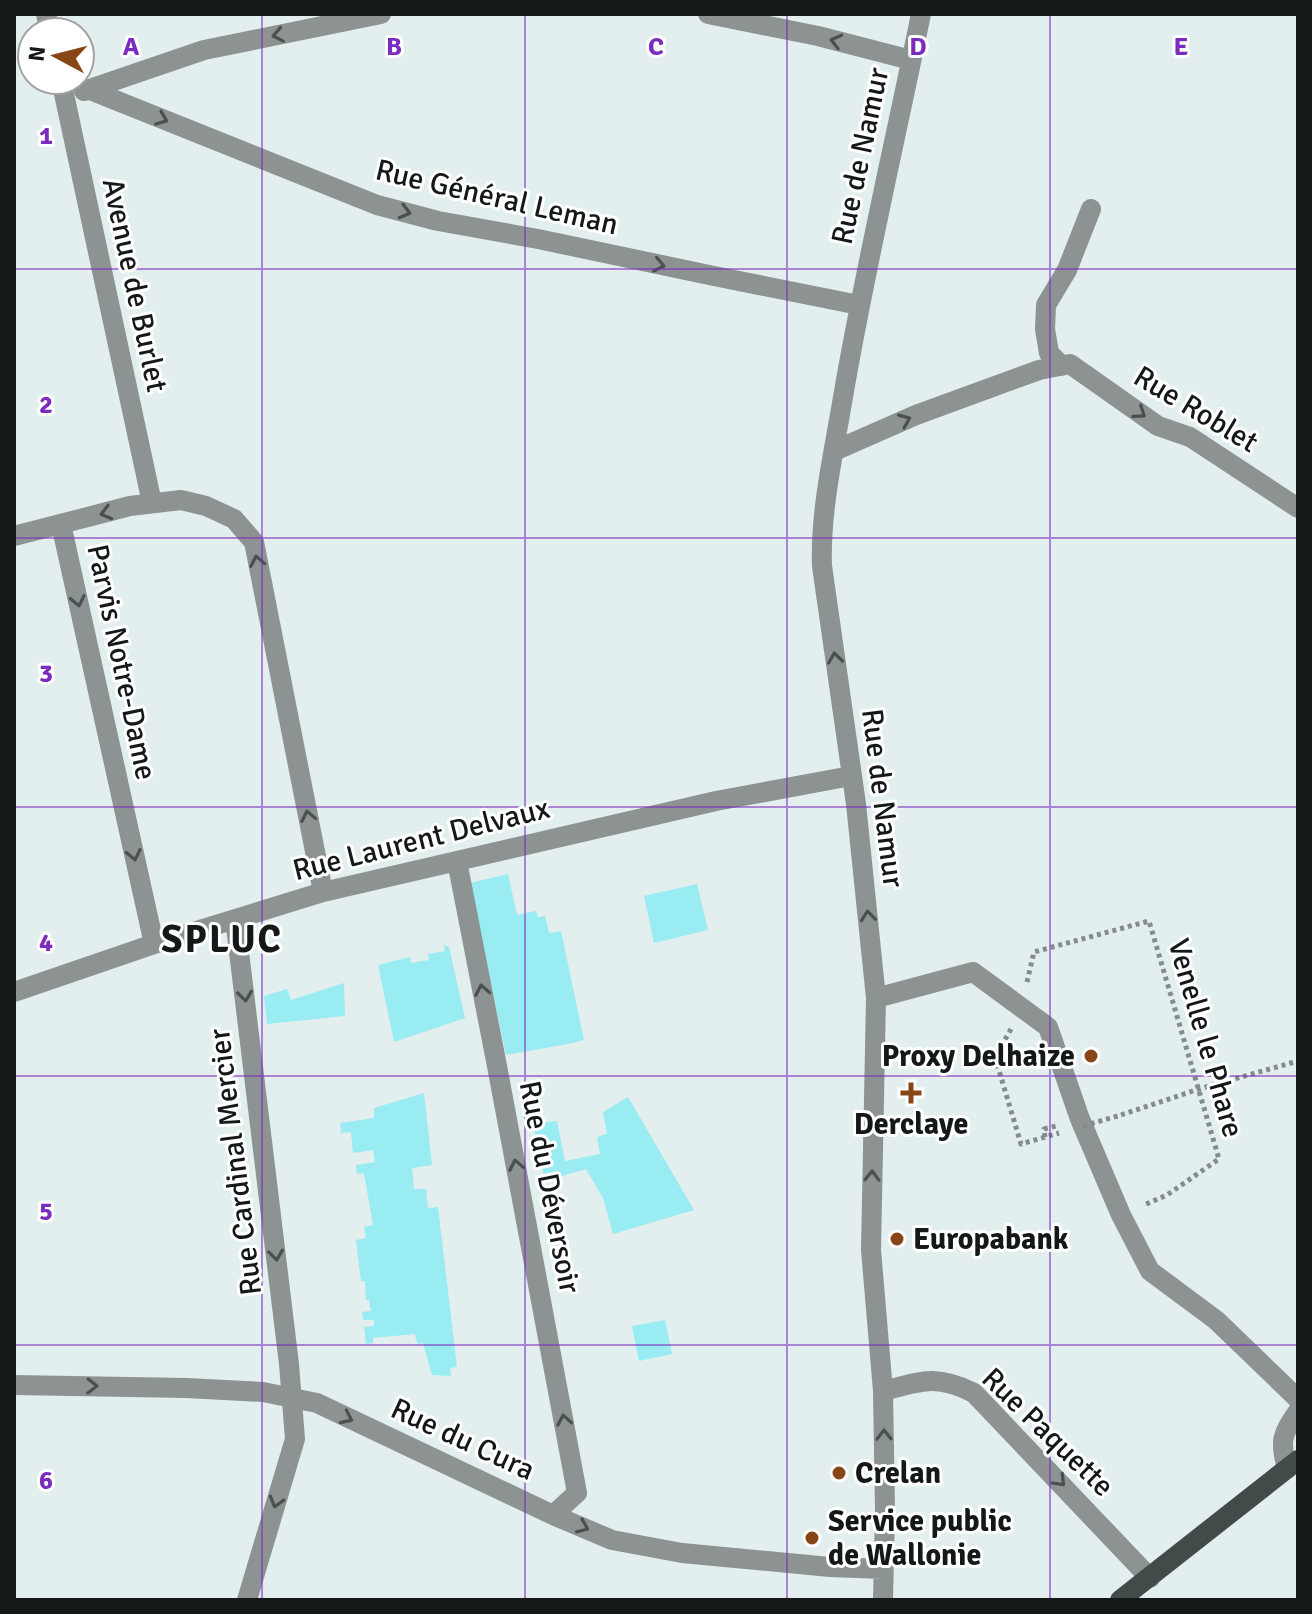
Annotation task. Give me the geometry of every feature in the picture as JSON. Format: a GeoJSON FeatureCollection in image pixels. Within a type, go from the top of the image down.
{"type":"FeatureCollection","features":[{"type":"Feature","properties":{"kind":"main road"},"geometry":{"type":"LineString","coordinates":[[1120,1600],[1293,1464]]}},
{"type":"Feature","properties":{"kind":"street"},"geometry":{"type":"LineString","coordinates":[[96,88],[204,50],[381,14]]}},
{"type":"Feature","properties":{"kind":"street"},"geometry":{"type":"LineString","coordinates":[[708,14],[818,36],[911,60]]}},
{"type":"Feature","properties":{"kind":"street","name":"Rue de Namur"},"geometry":{"type":"LineString","coordinates":[[883,1600],[883,1391],[871,1250],[876,998],[856,804],[821,546],[859,305],[921,14]]}},
{"type":"Feature","properties":{"kind":"street","name":"Rue Général Leman"},"geometry":{"type":"LineString","coordinates":[[96,92],[377,205],[438,221],[859,305]]}},
{"type":"Feature","properties":{"kind":"street","name":"Avenue de Burlet"},"geometry":{"type":"LineString","coordinates":[[65,96],[152,503]]}},
{"type":"Feature","properties":{"kind":"street"},"geometry":{"type":"LineString","coordinates":[[1062,366],[1049,353],[1045,329],[1046,305],[1067,270],[1091,209]]}},
{"type":"Feature","properties":{"kind":"street","name":"Rue Roblet"},"geometry":{"type":"LineString","coordinates":[[1062,366],[1070,364],[1158,426],[1190,437],[1298,508]]}},
{"type":"Feature","properties":{"kind":"street"},"geometry":{"type":"LineString","coordinates":[[834,451],[916,415],[1039,370],[1062,366]]}},
{"type":"Feature","properties":{"kind":"street","name":"Parvis Notre-Dame"},"geometry":{"type":"LineString","coordinates":[[154,944],[61,524],[130,506],[181,500],[206,506],[234,519],[254,542],[323,892]]}},
{"type":"Feature","properties":{"kind":"street"},"geometry":{"type":"LineString","coordinates":[[14,536],[61,524]]}},
{"type":"Feature","properties":{"kind":"street","name":"Rue Laurent Delvaux"},"geometry":{"type":"LineString","coordinates":[[14,992],[154,944],[323,892],[716,801],[851,776]]}},
{"type":"Feature","properties":{"kind":"street","name":"Rue du Déversoir"},"geometry":{"type":"LineString","coordinates":[[457,861],[577,1493],[553,1515]]}},
{"type":"Feature","properties":{"kind":"street","name":"Rue Cardinal Mercier"},"geometry":{"type":"LineString","coordinates":[[235,919],[293,1399],[295,1439],[247,1600]]}},
{"type":"Feature","properties":{"kind":"street"},"geometry":{"type":"LineString","coordinates":[[876,998],[973,972],[1048,1027],[1080,1119],[1121,1215],[1150,1271],[1216,1320],[1298,1399]]}},
{"type":"Feature","properties":{"kind":"street","name":"Rue Paquette"},"geometry":{"type":"LineString","coordinates":[[883,1391],[927,1380],[954,1383],[974,1393],[1150,1578]]}},
{"type":"Feature","properties":{"kind":"street","name":"Rue du Cura"},"geometry":{"type":"LineString","coordinates":[[14,1385],[263,1392],[317,1403],[612,1540],[682,1553],[883,1569]]}},
{"type":"Feature","properties":{"kind":"street"},"geometry":{"type":"LineString","coordinates":[[1293,1464],[1282,1447],[1285,1430],[1298,1411]]}},
{"type":"Feature","properties":{"kind":"path","name":"Venelle le Phare"},"geometry":{"type":"LineString","coordinates":[[1022,1007],[1034,952],[1149,921],[1219,1159],[1167,1195]]}},
{"type":"Feature","properties":{"kind":"path"},"geometry":{"type":"LineString","coordinates":[[995,1057],[1021,1144],[1298,1061]]}},
{"type":"Feature","properties":{"kind":"shaded area"},"geometry":{"type":"Polygon","coordinates":[[[508,874],[517,915],[536,911],[538,917],[545,916],[549,933],[561,931],[584,1040],[506,1055],[470,883],[508,874]]]}},
{"type":"Feature","properties":{"kind":"shaded area"},"geometry":{"type":"Polygon","coordinates":[[[697,884],[708,930],[654,943],[644,896],[697,884]]]}},
{"type":"Feature","properties":{"kind":"shaded area"},"geometry":{"type":"Polygon","coordinates":[[[444,945],[449,947],[465,1018],[394,1042],[378,965],[410,957],[411,963],[429,960],[428,954],[445,951],[444,945]]]}},
{"type":"Feature","properties":{"kind":"shaded area"},"geometry":{"type":"Polygon","coordinates":[[[344,983],[345,1016],[267,1024],[264,996],[287,989],[291,1000],[344,983]]]}},
{"type":"Feature","properties":{"kind":"shaded area"},"geometry":{"type":"Polygon","coordinates":[[[424,1093],[432,1165],[412,1168],[414,1189],[426,1189],[428,1208],[438,1207],[457,1367],[450,1368],[451,1376],[432,1375],[423,1343],[419,1344],[415,1334],[373,1338],[373,1343],[366,1344],[364,1327],[374,1326],[374,1320],[363,1320],[362,1312],[371,1311],[369,1300],[366,1300],[365,1281],[361,1281],[356,1240],[366,1238],[364,1227],[373,1225],[364,1173],[357,1174],[356,1165],[375,1162],[373,1150],[353,1153],[351,1132],[341,1133],[340,1123],[374,1118],[374,1108],[424,1093]]]}},
{"type":"Feature","properties":{"kind":"shaded area"},"geometry":{"type":"Polygon","coordinates":[[[628,1097],[694,1210],[613,1234],[603,1198],[586,1169],[545,1181],[533,1123],[557,1121],[565,1161],[600,1154],[597,1137],[607,1134],[603,1112],[628,1097]]]}},
{"type":"Feature","properties":{"kind":"shaded area"},"geometry":{"type":"Polygon","coordinates":[[[665,1320],[672,1354],[639,1361],[632,1326],[665,1320]]]}},
{"type":"Feature","properties":{"kind":"place","name":"Proxy Delhaize"},"geometry":{"type":"Point","coordinates":[1091,1056]}},
{"type":"Feature","properties":{"kind":"place","name":"Derclaye"},"geometry":{"type":"Point","coordinates":[911,1093]}},
{"type":"Feature","properties":{"kind":"place","name":"Europabank"},"geometry":{"type":"Point","coordinates":[897,1239]}},
{"type":"Feature","properties":{"kind":"place","name":"Crelan"},"geometry":{"type":"Point","coordinates":[839,1473]}},
{"type":"Feature","properties":{"kind":"place","name":"Service public de Wallonie"},"geometry":{"type":"Point","coordinates":[812,1538]}},
{"type":"Feature","properties":{"kind":"district","name":"SPLUC"},"geometry":{"type":"Point","coordinates":[222,939]}}]}
